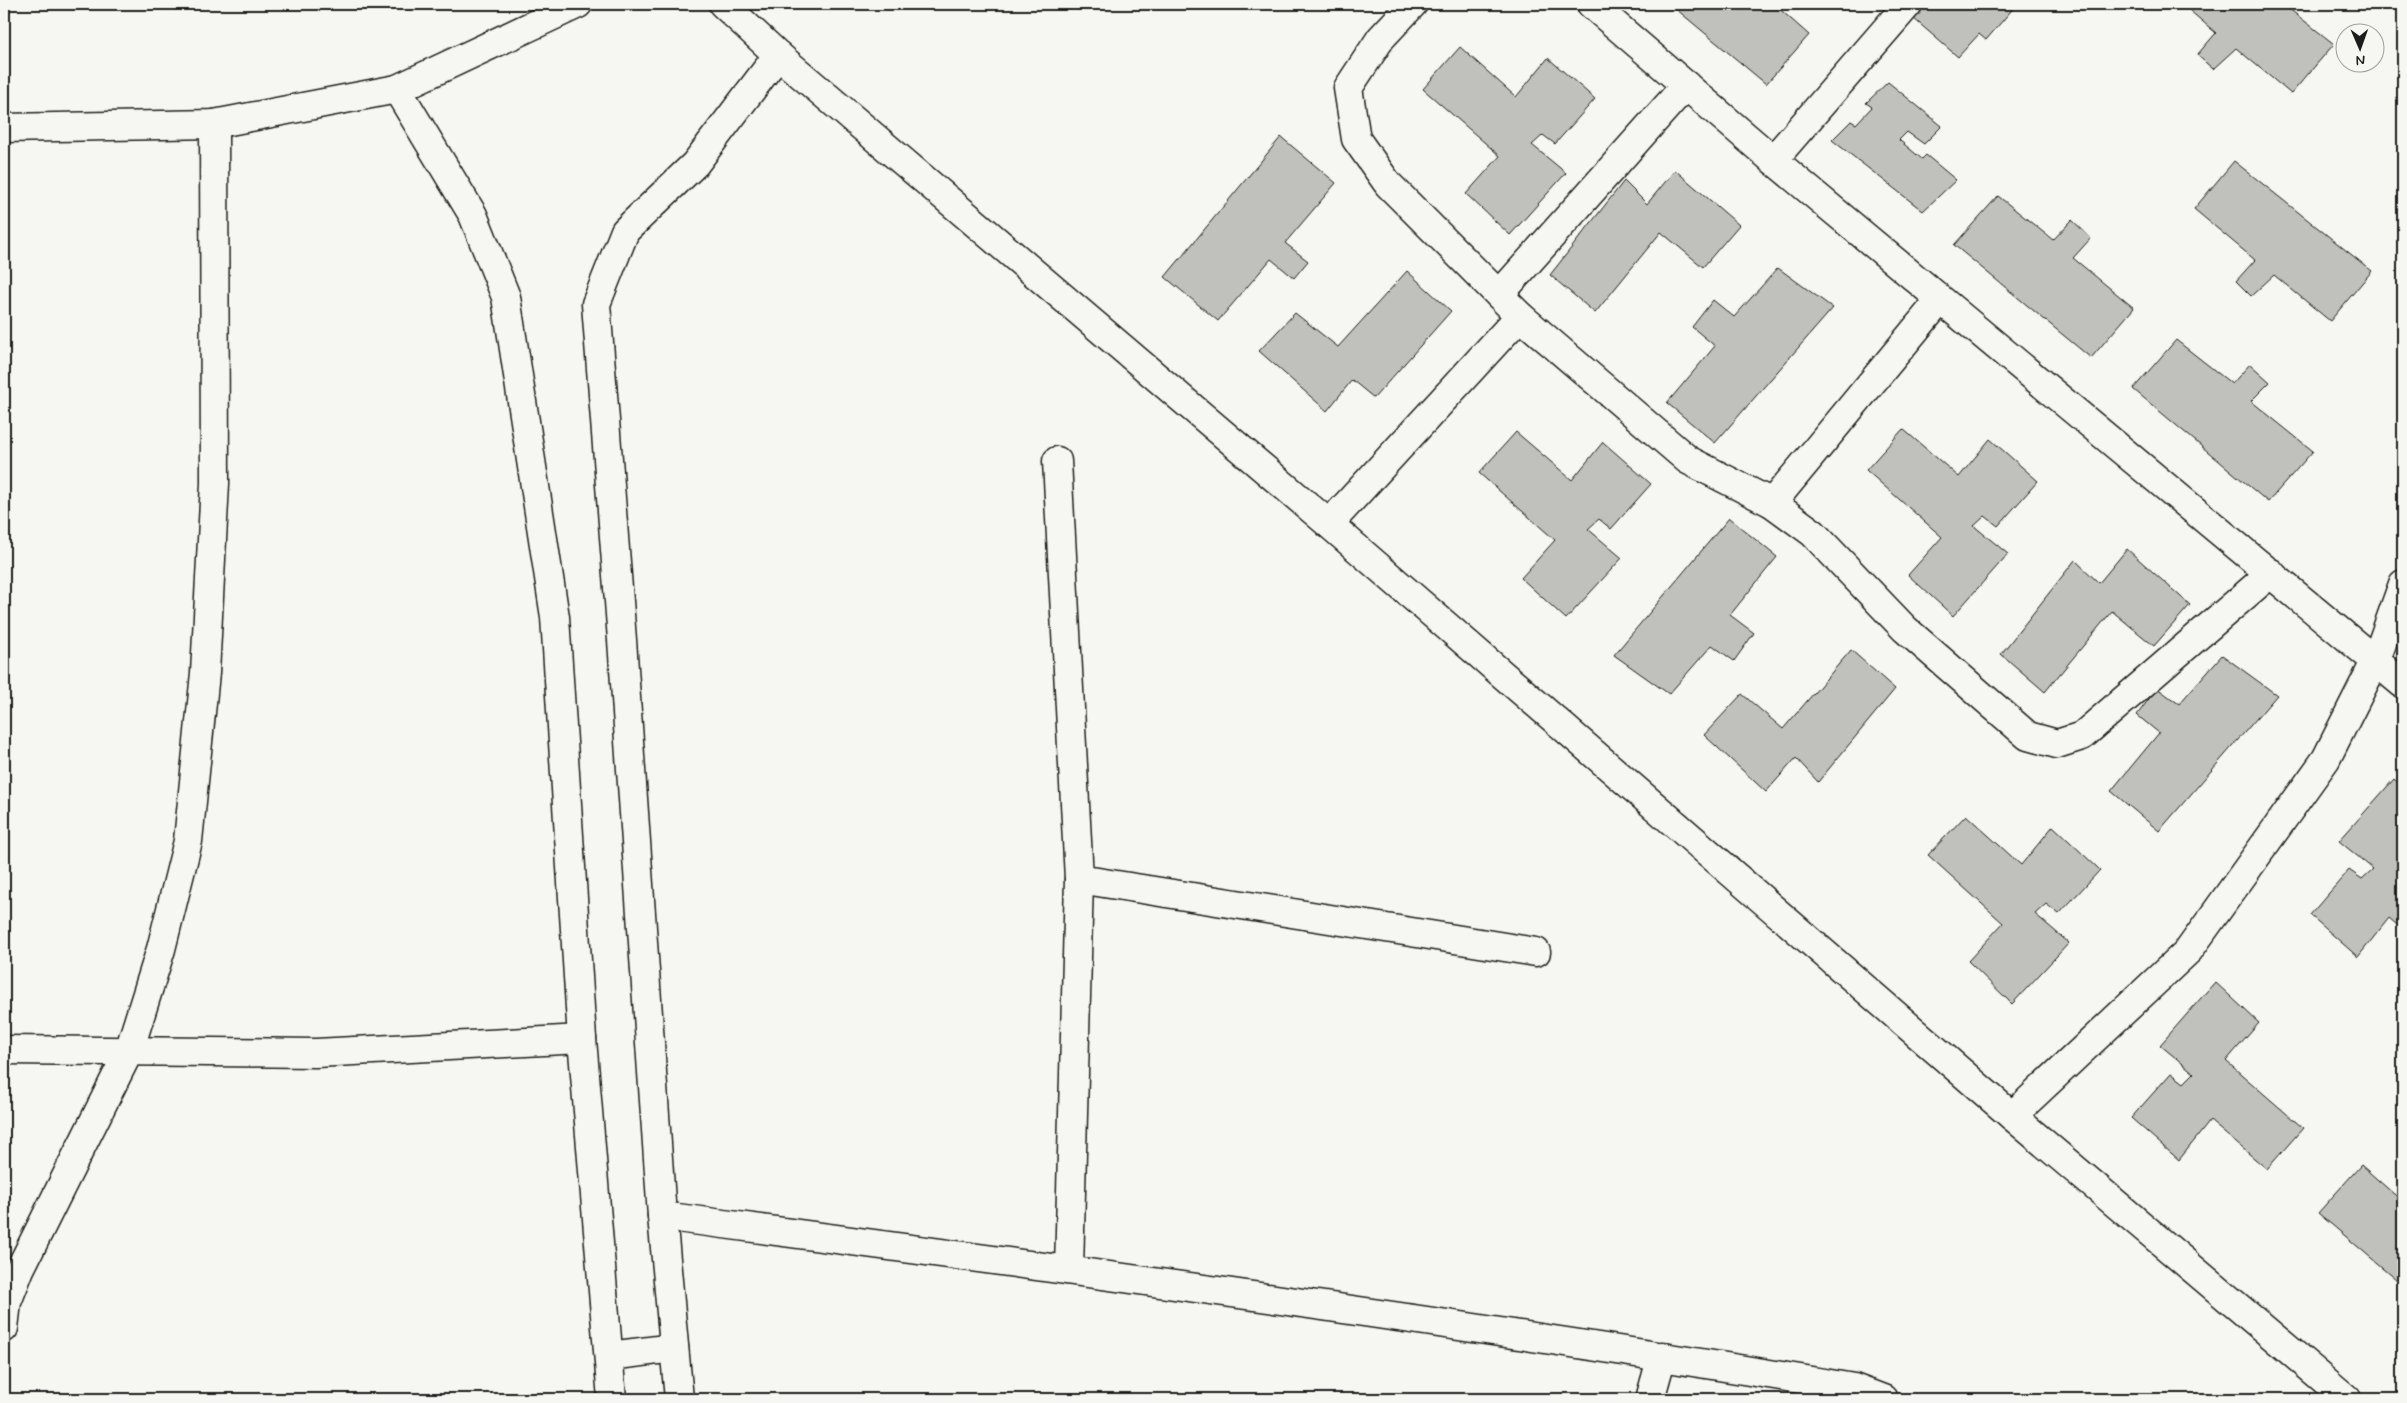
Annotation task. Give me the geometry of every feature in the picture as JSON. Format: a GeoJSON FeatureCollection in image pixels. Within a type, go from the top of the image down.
{"type":"FeatureCollection","features":[{"type":"Feature","properties":{"kind":"street"},"geometry":{"type":"LineString","coordinates":[[4,128],[214,124],[397,89],[578,4]]}},
{"type":"Feature","properties":{"kind":"street"},"geometry":{"type":"LineString","coordinates":[[724,4],[778,55],[1329,524],[2012,1116],[2347,1399]]}},
{"type":"Feature","properties":{"kind":"street"},"geometry":{"type":"LineString","coordinates":[[1413,4],[1381,38],[1348,88],[1356,139],[1388,184],[1520,316],[1688,460],[1772,503],[1814,533],[1905,629],[2028,736],[2057,744],[2082,736],[2271,573]]}},
{"type":"Feature","properties":{"kind":"street"},"geometry":{"type":"LineString","coordinates":[[1591,4],[1940,300],[2403,684]]}},
{"type":"Feature","properties":{"kind":"street"},"geometry":{"type":"LineString","coordinates":[[1773,160],[1908,4]]}},
{"type":"Feature","properties":{"kind":"street"},"geometry":{"type":"LineString","coordinates":[[679,1399],[662,1216],[623,650],[596,304],[625,231],[695,164],[778,55]]}},
{"type":"Feature","properties":{"kind":"street"},"geometry":{"type":"LineString","coordinates":[[1499,295],[1686,85]]}},
{"type":"Feature","properties":{"kind":"street"},"geometry":{"type":"LineString","coordinates":[[397,89],[473,215],[506,297],[555,617],[582,1040],[612,1399]]}},
{"type":"Feature","properties":{"kind":"street"},"geometry":{"type":"LineString","coordinates":[[4,1328],[7,1302],[20,1269],[129,1051],[161,949],[188,841],[205,673],[215,483],[214,124]]}},
{"type":"Feature","properties":{"kind":"street"},"geometry":{"type":"LineString","coordinates":[[1772,503],[1940,300]]}},
{"type":"Feature","properties":{"kind":"street"},"geometry":{"type":"LineString","coordinates":[[1329,524],[1520,316]]}},
{"type":"Feature","properties":{"kind":"street"},"geometry":{"type":"LineString","coordinates":[[1057,461],[1079,879],[1068,1270]]}},
{"type":"Feature","properties":{"kind":"street"},"geometry":{"type":"LineString","coordinates":[[2012,1116],[2189,950],[2326,759],[2376,660],[2403,584]]}},
{"type":"Feature","properties":{"kind":"street"},"geometry":{"type":"LineString","coordinates":[[1079,879],[1536,952]]}},
{"type":"Feature","properties":{"kind":"street"},"geometry":{"type":"LineString","coordinates":[[4,1050],[316,1053],[582,1040]]}},
{"type":"Feature","properties":{"kind":"street"},"geometry":{"type":"LineString","coordinates":[[662,1216],[1068,1270],[1662,1356],[1854,1388],[1883,1399]]}},
{"type":"Feature","properties":{"kind":"street"},"geometry":{"type":"LineString","coordinates":[[609,1356],[674,1348]]}},
{"type":"Feature","properties":{"kind":"street"},"geometry":{"type":"LineString","coordinates":[[1650,1399],[1662,1356]]}},
{"type":"Feature","properties":{"kind":"building"},"geometry":{"type":"Polygon","coordinates":[[[1670,4],[1774,4],[1809,35],[1766,84],[1670,4]]]}},
{"type":"Feature","properties":{"kind":"building"},"geometry":{"type":"Polygon","coordinates":[[[1926,4],[2017,4],[1986,40],[1979,34],[1958,57],[1913,18],[1926,4]]]}},
{"type":"Feature","properties":{"kind":"building"},"geometry":{"type":"Polygon","coordinates":[[[2182,4],[2283,4],[2334,44],[2291,94],[2236,48],[2213,69],[2197,55],[2216,33],[2182,4]]]}},
{"type":"Feature","properties":{"kind":"building"},"geometry":{"type":"Polygon","coordinates":[[[1460,47],[1516,97],[1548,58],[1595,99],[1555,144],[1543,135],[1532,145],[1566,173],[1510,235],[1466,194],[1500,156],[1423,89],[1460,47]]]}},
{"type":"Feature","properties":{"kind":"building"},"geometry":{"type":"Polygon","coordinates":[[[1888,82],[1942,126],[1924,144],[1907,132],[1899,140],[1922,159],[1926,155],[1956,180],[1923,211],[1832,140],[1851,121],[1856,124],[1872,107],[1866,103],[1888,82]]]}},
{"type":"Feature","properties":{"kind":"building"},"geometry":{"type":"Polygon","coordinates":[[[1281,137],[1336,183],[1285,243],[1308,261],[1294,278],[1271,259],[1218,321],[1165,277],[1281,137]]]}},
{"type":"Feature","properties":{"kind":"building"},"geometry":{"type":"Polygon","coordinates":[[[2234,161],[2372,271],[2330,321],[2274,275],[2251,296],[2236,281],[2255,260],[2194,209],[2234,161]]]}},
{"type":"Feature","properties":{"kind":"building"},"geometry":{"type":"Polygon","coordinates":[[[1675,170],[1739,225],[1703,267],[1661,232],[1595,313],[1550,275],[1624,181],[1647,204],[1675,170]]]}},
{"type":"Feature","properties":{"kind":"building"},"geometry":{"type":"Polygon","coordinates":[[[1998,196],[2053,240],[2072,220],[2091,238],[2073,258],[2134,308],[2091,358],[1954,245],[1998,196]]]}},
{"type":"Feature","properties":{"kind":"building"},"geometry":{"type":"Polygon","coordinates":[[[1778,268],[1833,308],[1715,443],[1667,403],[1715,346],[1692,327],[1713,300],[1734,317],[1778,268]]]}},
{"type":"Feature","properties":{"kind":"building"},"geometry":{"type":"Polygon","coordinates":[[[1407,271],[1451,311],[1374,398],[1352,380],[1327,411],[1259,351],[1295,313],[1338,347],[1407,271]]]}},
{"type":"Feature","properties":{"kind":"building"},"geometry":{"type":"Polygon","coordinates":[[[2176,340],[2232,384],[2250,364],[2270,382],[2251,401],[2313,451],[2268,502],[2133,389],[2176,340]]]}},
{"type":"Feature","properties":{"kind":"building"},"geometry":{"type":"Polygon","coordinates":[[[1903,429],[1959,477],[1990,439],[2038,481],[1998,526],[1985,516],[1974,526],[2008,554],[1953,616],[1908,575],[1942,537],[1866,470],[1903,429]]]}},
{"type":"Feature","properties":{"kind":"building"},"geometry":{"type":"Polygon","coordinates":[[[1516,432],[1572,480],[1603,442],[1651,484],[1611,529],[1599,519],[1588,529],[1622,558],[1566,619],[1521,578],[1555,540],[1479,473],[1516,432]]]}},
{"type":"Feature","properties":{"kind":"building"},"geometry":{"type":"Polygon","coordinates":[[[1729,518],[1777,557],[1730,615],[1754,633],[1734,661],[1712,645],[1669,694],[1614,655],[1729,518]]]}},
{"type":"Feature","properties":{"kind":"building"},"geometry":{"type":"Polygon","coordinates":[[[2127,549],[2190,605],[2154,646],[2112,611],[2045,692],[2001,654],[2075,560],[2099,583],[2127,549]]]}},
{"type":"Feature","properties":{"kind":"building"},"geometry":{"type":"Polygon","coordinates":[[[1851,650],[1895,689],[1818,782],[1796,758],[1766,792],[1704,735],[1742,694],[1783,729],[1851,650]]]}},
{"type":"Feature","properties":{"kind":"building"},"geometry":{"type":"Polygon","coordinates":[[[2222,655],[2277,695],[2159,831],[2111,791],[2159,733],[2137,715],[2157,688],[2179,704],[2222,655]]]}},
{"type":"Feature","properties":{"kind":"building"},"geometry":{"type":"Polygon","coordinates":[[[2394,779],[2403,787],[2403,930],[2389,918],[2358,957],[2310,915],[2349,870],[2362,879],[2373,869],[2339,841],[2394,779]]]}},
{"type":"Feature","properties":{"kind":"building"},"geometry":{"type":"Polygon","coordinates":[[[1966,815],[2021,865],[2053,826],[2100,870],[2059,914],[2046,904],[2035,914],[2069,943],[2012,1004],[1968,961],[2003,923],[1928,855],[1966,815]]]}},
{"type":"Feature","properties":{"kind":"building"},"geometry":{"type":"Polygon","coordinates":[[[2215,982],[2259,1023],[2226,1061],[2303,1128],[2267,1169],[2210,1121],[2179,1160],[2131,1118],[2171,1073],[2184,1083],[2194,1073],[2160,1045],[2215,982]]]}},
{"type":"Feature","properties":{"kind":"building"},"geometry":{"type":"Polygon","coordinates":[[[2361,1165],[2403,1202],[2403,1285],[2318,1213],[2361,1165]]]}}]}
